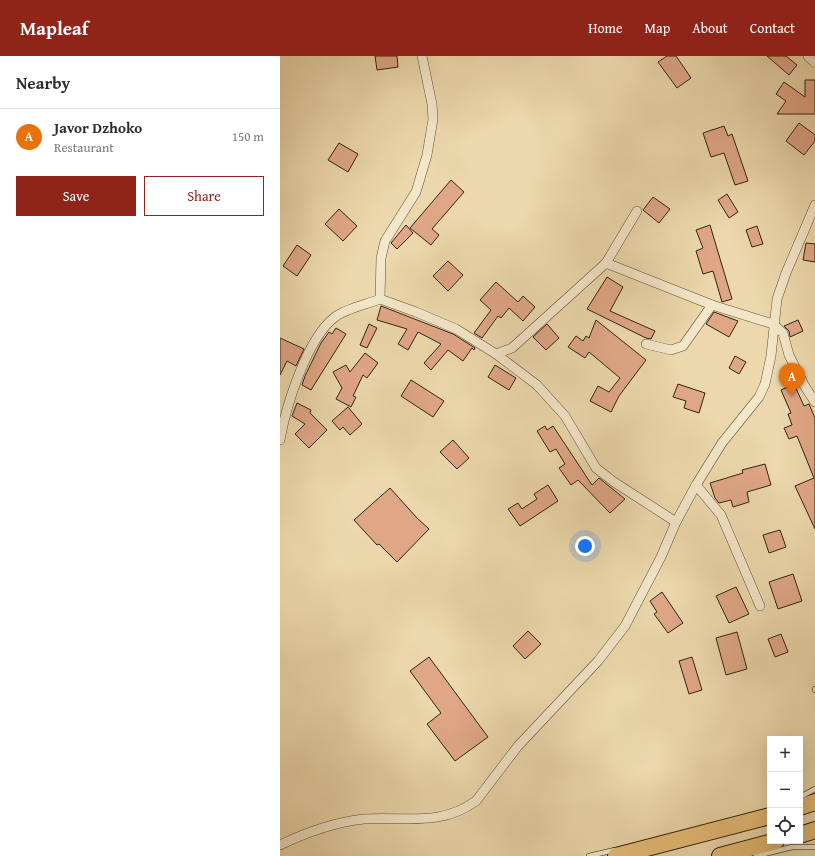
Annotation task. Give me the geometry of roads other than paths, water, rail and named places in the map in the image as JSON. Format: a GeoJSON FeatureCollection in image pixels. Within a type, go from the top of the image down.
{"type":"FeatureCollection","features":[{"type":"Feature","properties":{"kind":"highway"},"geometry":{"type":"LineString","coordinates":[[803,806],[815,802]]}},
{"type":"Feature","properties":{"kind":"highway"},"geometry":{"type":"LineString","coordinates":[[618,852],[767,817]]}},
{"type":"Feature","properties":{"kind":"highway"},"geometry":{"type":"LineString","coordinates":[[803,834],[815,830]]}},
{"type":"Feature","properties":{"kind":"highway"},"geometry":{"type":"LineString","coordinates":[[720,856],[767,843]]}},
{"type":"Feature","properties":{"kind":"street"},"geometry":{"type":"LineString","coordinates":[[380,299],[381,258],[385,241],[416,192],[427,155],[433,119],[432,104],[422,56]]}},
{"type":"Feature","properties":{"kind":"street"},"geometry":{"type":"LineString","coordinates":[[808,56],[815,63]]}},
{"type":"Feature","properties":{"kind":"street"},"geometry":{"type":"LineString","coordinates":[[280,846],[324,828],[364,819],[441,817],[455,813],[476,801],[518,746],[598,661],[625,626],[661,557],[676,522],[696,485],[722,443],[759,398],[765,384],[771,356],[773,324],[777,299],[786,273],[815,205]]}},
{"type":"Feature","properties":{"kind":"street"},"geometry":{"type":"LineString","coordinates":[[496,354],[512,348],[606,263],[637,211]]}},
{"type":"Feature","properties":{"kind":"street"},"geometry":{"type":"LineString","coordinates":[[606,263],[712,305],[773,324],[784,333],[789,355],[804,385],[815,402]]}},
{"type":"Feature","properties":{"kind":"street"},"geometry":{"type":"LineString","coordinates":[[280,440],[290,397],[318,333],[336,316],[380,299],[456,329],[496,354],[537,385],[565,416],[596,468],[614,482],[676,522]]}},
{"type":"Feature","properties":{"kind":"street"},"geometry":{"type":"LineString","coordinates":[[646,344],[671,350],[683,346],[712,305]]}},
{"type":"Feature","properties":{"kind":"street"},"geometry":{"type":"LineString","coordinates":[[696,485],[721,515],[760,606]]}},
{"type":"Feature","properties":{"kind":"lane"},"geometry":{"type":"LineString","coordinates":[[803,796],[815,789]]}},
{"type":"Feature","properties":{"kind":"lane"},"geometry":{"type":"LineString","coordinates":[[666,837],[767,811]]}},
{"type":"Feature","properties":{"kind":"lane"},"geometry":{"type":"LineString","coordinates":[[756,856],[792,847],[815,847]]}},
{"type":"Feature","properties":{"kind":"lane"},"geometry":{"type":"LineString","coordinates":[[589,856],[618,852]]}},
{"type":"Feature","properties":{"kind":"place","name":"Javor Dzhoko"},"geometry":{"type":"Point","coordinates":[792,396]}}]}
